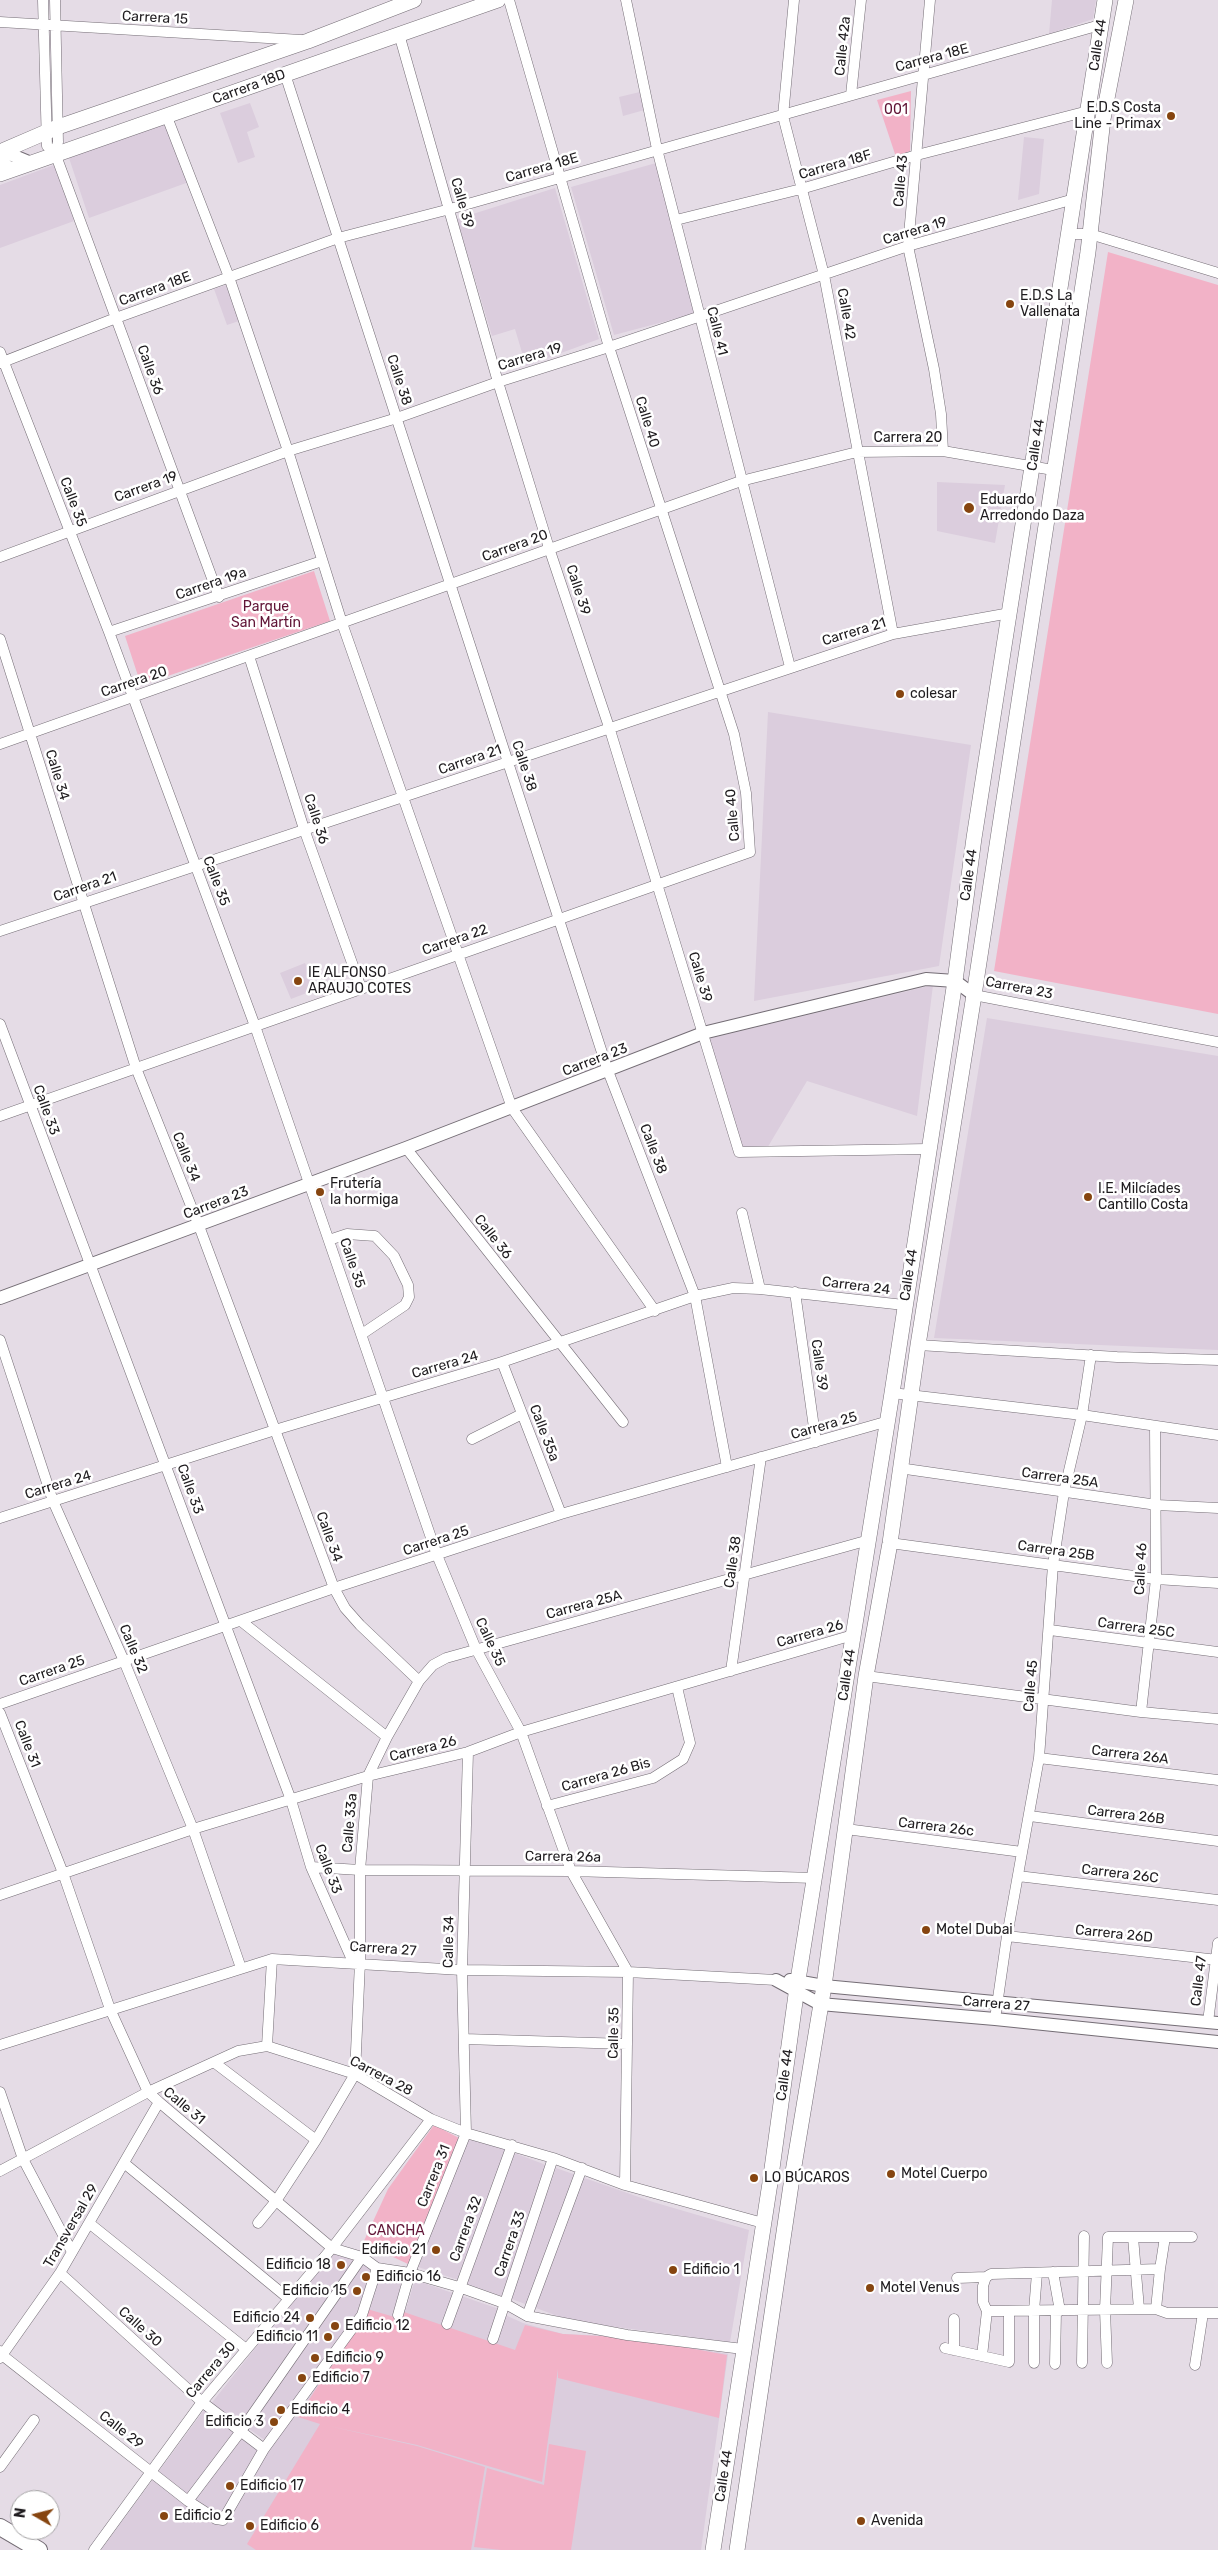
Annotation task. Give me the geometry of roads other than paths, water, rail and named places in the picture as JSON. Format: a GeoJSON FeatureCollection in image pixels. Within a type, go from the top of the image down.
{"type":"FeatureCollection","features":[{"type":"Feature","properties":{"kind":"highway"},"geometry":{"type":"LineString","coordinates":[[0,2527],[39,2550]]}},
{"type":"Feature","properties":{"kind":"main road","name":"Carrera 18D"},"geometry":{"type":"LineString","coordinates":[[3,160],[53,130],[308,41],[392,4],[414,0]]}},
{"type":"Feature","properties":{"kind":"main road","name":"Carrera 18D"},"geometry":{"type":"LineString","coordinates":[[3,160],[31,163],[55,153],[167,117],[498,0]]}},
{"type":"Feature","properties":{"kind":"main road","name":"Calle 44"},"geometry":{"type":"LineString","coordinates":[[712,2550],[763,2223],[797,1986],[869,1540],[885,1422],[892,1393],[955,981],[974,838],[1105,0]]}},
{"type":"Feature","properties":{"kind":"main road","name":"Calle 44"},"geometry":{"type":"LineString","coordinates":[[737,2550],[792,2178],[824,1986],[866,1676],[890,1543],[899,1468],[974,995],[1090,234],[1104,119],[1126,0]]}},
{"type":"Feature","properties":{"kind":"street","name":"Calle 36"},"geometry":{"type":"LineString","coordinates":[[43,0],[53,130],[58,142],[55,153],[218,597]]}},
{"type":"Feature","properties":{"kind":"street","name":"Calle 36"},"geometry":{"type":"LineString","coordinates":[[53,130],[54,0]]}},
{"type":"Feature","properties":{"kind":"street","name":"Calle 40"},"geometry":{"type":"LineString","coordinates":[[509,0],[609,347],[734,734],[746,793],[750,852]]}},
{"type":"Feature","properties":{"kind":"street","name":"Calle 41"},"geometry":{"type":"LineString","coordinates":[[626,0],[657,149],[790,667]]}},
{"type":"Feature","properties":{"kind":"street","name":"Calle 42"},"geometry":{"type":"LineString","coordinates":[[794,0],[783,116],[824,275],[893,634]]}},
{"type":"Feature","properties":{"kind":"street","name":"Calle 42a"},"geometry":{"type":"LineString","coordinates":[[851,95],[861,0]]}},
{"type":"Feature","properties":{"kind":"street","name":"Calle 43"},"geometry":{"type":"LineString","coordinates":[[930,0],[908,246],[934,369],[941,414],[943,451]]}},
{"type":"Feature","properties":{"kind":"street","name":"Carrera 15"},"geometry":{"type":"LineString","coordinates":[[0,22],[308,41]]}},
{"type":"Feature","properties":{"kind":"street","name":"Carrera 18E"},"geometry":{"type":"LineString","coordinates":[[1,359],[338,238],[450,209],[657,149],[783,116],[851,95],[1100,26]]}},
{"type":"Feature","properties":{"kind":"street","name":"Calle 39"},"geometry":{"type":"LineString","coordinates":[[398,34],[450,209],[498,382],[549,548],[610,730],[739,1152],[928,1149]]}},
{"type":"Feature","properties":{"kind":"street","name":"Calle 38"},"geometry":{"type":"LineString","coordinates":[[285,74],[608,1071],[695,1296],[727,1467]]}},
{"type":"Feature","properties":{"kind":"street","name":"Carrera 18F"},"geometry":{"type":"LineString","coordinates":[[676,220],[801,189],[917,155],[1088,111]]}},
{"type":"Feature","properties":{"kind":"street"},"geometry":{"type":"LineString","coordinates":[[167,117],[229,277],[288,451],[342,623],[512,1108],[655,1311]]}},
{"type":"Feature","properties":{"kind":"street","name":"Carrera 19"},"geometry":{"type":"LineString","coordinates":[[0,557],[69,530],[288,451],[397,418],[498,382],[609,347],[908,246],[1074,199]]}},
{"type":"Feature","properties":{"kind":"street"},"geometry":{"type":"LineString","coordinates":[[1069,234],[1090,234],[1218,273]]}},
{"type":"Feature","properties":{"kind":"street","name":"Calle 35"},"geometry":{"type":"LineString","coordinates":[[1,359],[109,632],[255,1026],[311,1184],[437,1555],[476,1650],[521,1732],[570,1871],[628,1972],[625,2185]]}},
{"type":"Feature","properties":{"kind":"street","name":"Carrera 20"},"geometry":{"type":"LineString","coordinates":[[0,744],[741,481],[857,452],[943,451],[1053,470]]}},
{"type":"Feature","properties":{"kind":"street","name":"Carrera 19a"},"geometry":{"type":"LineString","coordinates":[[109,632],[322,561]]}},
{"type":"Feature","properties":{"kind":"street","name":"Carrera 21"},"geometry":{"type":"LineString","coordinates":[[0,931],[304,829],[403,798],[508,761],[610,730],[790,667],[893,634],[1010,613]]}},
{"type":"Feature","properties":{"kind":"street","name":"Calle 34"},"geometry":{"type":"LineString","coordinates":[[0,639],[82,903],[136,1068],[199,1226],[334,1588],[345,1608],[419,1681]]}},
{"type":"Feature","properties":{"kind":"street","name":"Calle 36"},"geometry":{"type":"LineString","coordinates":[[249,656],[304,829],[361,988]]}},
{"type":"Feature","properties":{"kind":"street","name":"Carrera 22"},"geometry":{"type":"LineString","coordinates":[[0,1116],[750,852]]}},
{"type":"Feature","properties":{"kind":"street","name":"Carrera 23"},"geometry":{"type":"LineString","coordinates":[[0,1298],[311,1184],[703,1033],[926,979],[955,981],[974,995],[1218,1042]]}},
{"type":"Feature","properties":{"kind":"street","name":"Calle 33"},"geometry":{"type":"LineString","coordinates":[[0,1024],[291,1800],[311,1867],[357,1962],[355,2074]]}},
{"type":"Feature","properties":{"kind":"street","name":"Calle 36"},"geometry":{"type":"LineString","coordinates":[[406,1148],[623,1422]]}},
{"type":"Feature","properties":{"kind":"street"},"geometry":{"type":"LineString","coordinates":[[742,1213],[760,1289]]}},
{"type":"Feature","properties":{"kind":"street"},"geometry":{"type":"LineString","coordinates":[[329,1240],[347,1234],[375,1236],[394,1256],[408,1285],[409,1297],[405,1305],[362,1334]]}},
{"type":"Feature","properties":{"kind":"street","name":"Carrera 24"},"geometry":{"type":"LineString","coordinates":[[0,1518],[275,1430],[502,1362],[695,1296],[734,1288],[760,1289],[904,1305]]}},
{"type":"Feature","properties":{"kind":"street","name":"Calle 39"},"geometry":{"type":"LineString","coordinates":[[794,1292],[816,1442]]}},
{"type":"Feature","properties":{"kind":"street","name":"Calle 32"},"geometry":{"type":"LineString","coordinates":[[0,1340],[53,1501],[124,1662],[193,1830],[241,1968]]}},
{"type":"Feature","properties":{"kind":"street"},"geometry":{"type":"LineString","coordinates":[[918,1346],[1117,1357],[1218,1360]]}},
{"type":"Feature","properties":{"kind":"street","name":"Calle 45"},"geometry":{"type":"LineString","coordinates":[[995,2018],[1007,1936],[1039,1758],[1050,1630],[1053,1565],[1064,1492],[1082,1415],[1091,1355]]}},
{"type":"Feature","properties":{"kind":"street","name":"Calle 35a"},"geometry":{"type":"LineString","coordinates":[[502,1362],[560,1514]]}},
{"type":"Feature","properties":{"kind":"street"},"geometry":{"type":"LineString","coordinates":[[892,1393],[1082,1415],[1218,1435]]}},
{"type":"Feature","properties":{"kind":"street"},"geometry":{"type":"LineString","coordinates":[[472,1439],[522,1414]]}},
{"type":"Feature","properties":{"kind":"street","name":"Carrera 25"},"geometry":{"type":"LineString","coordinates":[[0,1704],[334,1588],[560,1514],[885,1422]]}},
{"type":"Feature","properties":{"kind":"street","name":"Calle 46"},"geometry":{"type":"LineString","coordinates":[[1141,1712],[1156,1579],[1155,1427]]}},
{"type":"Feature","properties":{"kind":"street","name":"Calle 38"},"geometry":{"type":"LineString","coordinates":[[732,1671],[761,1458]]}},
{"type":"Feature","properties":{"kind":"street","name":"Carrera 25A"},"geometry":{"type":"LineString","coordinates":[[899,1468],[1157,1505],[1218,1508]]}},
{"type":"Feature","properties":{"kind":"street","name":"Carrera 25A"},"geometry":{"type":"LineString","coordinates":[[368,1776],[387,1737],[419,1681],[433,1665],[446,1658],[869,1540]]}},
{"type":"Feature","properties":{"kind":"street","name":"Carrera 25B"},"geometry":{"type":"LineString","coordinates":[[890,1543],[1156,1579],[1218,1583]]}},
{"type":"Feature","properties":{"kind":"street"},"geometry":{"type":"LineString","coordinates":[[241,1621],[387,1737]]}},
{"type":"Feature","properties":{"kind":"street","name":"Carrera 25C"},"geometry":{"type":"LineString","coordinates":[[1050,1630],[1218,1652]]}},
{"type":"Feature","properties":{"kind":"street","name":"Carrera 26"},"geometry":{"type":"LineString","coordinates":[[0,1895],[193,1830],[368,1776],[468,1752],[521,1732],[853,1635]]}},
{"type":"Feature","properties":{"kind":"street"},"geometry":{"type":"LineString","coordinates":[[866,1676],[1141,1712],[1218,1719]]}},
{"type":"Feature","properties":{"kind":"street","name":"Carrera 26 Bis"},"geometry":{"type":"LineString","coordinates":[[547,1806],[653,1778],[683,1759],[690,1742],[677,1687]]}},
{"type":"Feature","properties":{"kind":"street","name":"Calle 31"},"geometry":{"type":"LineString","coordinates":[[0,1713],[63,1873],[110,2009],[148,2092],[159,2102],[332,2248],[362,2257],[377,2268],[410,2273],[459,2287],[504,2303],[527,2316],[627,2335],[743,2349]]}},
{"type":"Feature","properties":{"kind":"street","name":"Calle 34"},"geometry":{"type":"LineString","coordinates":[[466,2133],[462,1970],[468,1752]]}},
{"type":"Feature","properties":{"kind":"street","name":"Carrera 26A"},"geometry":{"type":"LineString","coordinates":[[1039,1758],[1218,1780]]}},
{"type":"Feature","properties":{"kind":"street","name":"Calle 33a"},"geometry":{"type":"LineString","coordinates":[[357,1962],[360,1870],[368,1776]]}},
{"type":"Feature","properties":{"kind":"street","name":"Carrera 26B"},"geometry":{"type":"LineString","coordinates":[[1030,1816],[1218,1841]]}},
{"type":"Feature","properties":{"kind":"street","name":"Carrera 26c"},"geometry":{"type":"LineString","coordinates":[[846,1829],[1022,1852]]}},
{"type":"Feature","properties":{"kind":"street","name":"Carrera 26a"},"geometry":{"type":"LineString","coordinates":[[311,1867],[360,1870],[570,1871],[815,1878]]}},
{"type":"Feature","properties":{"kind":"street","name":"Carrera 26C"},"geometry":{"type":"LineString","coordinates":[[1018,1876],[1218,1900]]}},
{"type":"Feature","properties":{"kind":"street","name":"Carrera 26D"},"geometry":{"type":"LineString","coordinates":[[1007,1936],[1217,1959]]}},
{"type":"Feature","properties":{"kind":"street","name":"Calle 47"},"geometry":{"type":"LineString","coordinates":[[1213,2022],[1218,1943]]}},
{"type":"Feature","properties":{"kind":"street"},"geometry":{"type":"LineString","coordinates":[[267,2046],[272,1959]]}},
{"type":"Feature","properties":{"kind":"street","name":"Carrera 27"},"geometry":{"type":"LineString","coordinates":[[0,2045],[272,1959],[357,1962],[462,1970],[628,1972],[776,1980],[797,1986],[824,1986],[1213,2022]]}},
{"type":"Feature","properties":{"kind":"street","name":"Carrera 27"},"geometry":{"type":"LineString","coordinates":[[797,1986],[820,2004],[995,2018],[1218,2042]]}},
{"type":"Feature","properties":{"kind":"street"},"geometry":{"type":"LineString","coordinates":[[464,2038],[627,2044]]}},
{"type":"Feature","properties":{"kind":"street","name":"Carrera 28"},"geometry":{"type":"LineString","coordinates":[[0,2171],[148,2092],[238,2051],[267,2046],[355,2074],[432,2119],[466,2133],[553,2158],[625,2185],[763,2223]]}},
{"type":"Feature","properties":{"kind":"street"},"geometry":{"type":"LineString","coordinates":[[215,2063],[316,2140]]}},
{"type":"Feature","properties":{"kind":"street"},"geometry":{"type":"LineString","coordinates":[[258,2223],[276,2201],[316,2140],[355,2074]]}},
{"type":"Feature","properties":{"kind":"street"},"geometry":{"type":"LineString","coordinates":[[0,2092],[23,2159],[72,2252]]}},
{"type":"Feature","properties":{"kind":"street","name":"Transversal 29"},"geometry":{"type":"LineString","coordinates":[[1,2355],[60,2272],[159,2102]]}},
{"type":"Feature","properties":{"kind":"street","name":"Carrera 30"},"geometry":{"type":"LineString","coordinates":[[94,2550],[202,2402],[332,2248],[432,2119]]}},
{"type":"Feature","properties":{"kind":"street","name":"Carrera 31"},"geometry":{"type":"LineString","coordinates":[[398,2315],[410,2273],[466,2133]]}},
{"type":"Feature","properties":{"kind":"street","name":"Carrera 32"},"geometry":{"type":"LineString","coordinates":[[447,2324],[512,2145]]}},
{"type":"Feature","properties":{"kind":"street","name":"Carrera 33"},"geometry":{"type":"LineString","coordinates":[[493,2339],[553,2158]]}},
{"type":"Feature","properties":{"kind":"street"},"geometry":{"type":"LineString","coordinates":[[124,2163],[289,2299]]}},
{"type":"Feature","properties":{"kind":"street"},"geometry":{"type":"LineString","coordinates":[[527,2316],[582,2168]]}},
{"type":"Feature","properties":{"kind":"street"},"geometry":{"type":"LineString","coordinates":[[89,2223],[246,2349]]}},
{"type":"Feature","properties":{"kind":"street"},"geometry":{"type":"LineString","coordinates":[[1082,2363],[1084,2236]]}},
{"type":"Feature","properties":{"kind":"street"},"geometry":{"type":"LineString","coordinates":[[1107,2363],[1105,2310],[1108,2237],[1192,2237]]}},
{"type":"Feature","properties":{"kind":"street"},"geometry":{"type":"LineString","coordinates":[[1132,2237],[1139,2310]]}},
{"type":"Feature","properties":{"kind":"street"},"geometry":{"type":"LineString","coordinates":[[1156,2309],[1165,2237]]}},
{"type":"Feature","properties":{"kind":"street"},"geometry":{"type":"LineString","coordinates":[[188,2502],[241,2431],[362,2257]]}},
{"type":"Feature","properties":{"kind":"street"},"geometry":{"type":"LineString","coordinates":[[264,2449],[362,2315],[377,2268]]}},
{"type":"Feature","properties":{"kind":"street"},"geometry":{"type":"LineString","coordinates":[[957,2278],[986,2277],[991,2274],[1160,2269]]}},
{"type":"Feature","properties":{"kind":"street","name":"Calle 30"},"geometry":{"type":"LineString","coordinates":[[60,2272],[202,2402],[264,2449]]}},
{"type":"Feature","properties":{"kind":"street"},"geometry":{"type":"LineString","coordinates":[[1053,2272],[1058,2311],[1055,2364]]}},
{"type":"Feature","properties":{"kind":"street"},"geometry":{"type":"LineString","coordinates":[[1034,2362],[1034,2311],[1037,2273]]}},
{"type":"Feature","properties":{"kind":"street"},"geometry":{"type":"LineString","coordinates":[[982,2356],[986,2312],[983,2302],[986,2277]]}},
{"type":"Feature","properties":{"kind":"street"},"geometry":{"type":"LineString","coordinates":[[986,2312],[1156,2309],[1167,2312],[1218,2313]]}},
{"type":"Feature","properties":{"kind":"street"},"geometry":{"type":"LineString","coordinates":[[954,2319],[949,2349],[1009,2362],[1009,2311]]}},
{"type":"Feature","properties":{"kind":"street"},"geometry":{"type":"LineString","coordinates":[[1195,2365],[1203,2313]]}},
{"type":"Feature","properties":{"kind":"street","name":"Calle 29"},"geometry":{"type":"LineString","coordinates":[[1,2355],[151,2471],[188,2502],[216,2519],[223,2520],[228,2514],[264,2449]]}},
{"type":"Feature","properties":{"kind":"street"},"geometry":{"type":"LineString","coordinates":[[0,2467],[34,2420]]}},
{"type":"Feature","properties":{"kind":"place","name":"E.D.S Costa Line - Primax"},"geometry":{"type":"Point","coordinates":[1171,116]}},
{"type":"Feature","properties":{"kind":"place","name":"E.D.S La Vallenata"},"geometry":{"type":"Point","coordinates":[1010,304]}},
{"type":"Feature","properties":{"kind":"place","name":"Eduardo Arredondo Daza"},"geometry":{"type":"Point","coordinates":[969,508]}},
{"type":"Feature","properties":{"kind":"place","name":"colesar"},"geometry":{"type":"Point","coordinates":[900,694]}},
{"type":"Feature","properties":{"kind":"place","name":"IE ALFONSO ARAUJO COTES"},"geometry":{"type":"Point","coordinates":[298,981]}},
{"type":"Feature","properties":{"kind":"place","name":"Frutería la hormiga"},"geometry":{"type":"Point","coordinates":[320,1192]}},
{"type":"Feature","properties":{"kind":"place","name":"I.E. Milcíades Cantillo Costa"},"geometry":{"type":"Point","coordinates":[1088,1197]}},
{"type":"Feature","properties":{"kind":"place","name":"Motel Dubai"},"geometry":{"type":"Point","coordinates":[926,1930]}},
{"type":"Feature","properties":{"kind":"place","name":"Motel Cuerpo"},"geometry":{"type":"Point","coordinates":[891,2174]}},
{"type":"Feature","properties":{"kind":"place","name":"LO BÚCAROS"},"geometry":{"type":"Point","coordinates":[754,2178]}},
{"type":"Feature","properties":{"kind":"place","name":"Edificio 21"},"geometry":{"type":"Point","coordinates":[436,2250]}},
{"type":"Feature","properties":{"kind":"place","name":"Edificio 18"},"geometry":{"type":"Point","coordinates":[341,2265]}},
{"type":"Feature","properties":{"kind":"place","name":"Edificio 1"},"geometry":{"type":"Point","coordinates":[673,2270]}},
{"type":"Feature","properties":{"kind":"place","name":"Edificio 16"},"geometry":{"type":"Point","coordinates":[366,2277]}},
{"type":"Feature","properties":{"kind":"place","name":"Motel Venus"},"geometry":{"type":"Point","coordinates":[870,2288]}},
{"type":"Feature","properties":{"kind":"place","name":"Edificio 15"},"geometry":{"type":"Point","coordinates":[357,2291]}},
{"type":"Feature","properties":{"kind":"place","name":"Edificio 24"},"geometry":{"type":"Point","coordinates":[310,2318]}},
{"type":"Feature","properties":{"kind":"place","name":"Edificio 12"},"geometry":{"type":"Point","coordinates":[335,2326]}},
{"type":"Feature","properties":{"kind":"place","name":"Edificio 11"},"geometry":{"type":"Point","coordinates":[328,2337]}},
{"type":"Feature","properties":{"kind":"place","name":"Edificio 9"},"geometry":{"type":"Point","coordinates":[315,2358]}},
{"type":"Feature","properties":{"kind":"place","name":"Edificio 7"},"geometry":{"type":"Point","coordinates":[302,2378]}},
{"type":"Feature","properties":{"kind":"place","name":"Edificio 4"},"geometry":{"type":"Point","coordinates":[281,2410]}},
{"type":"Feature","properties":{"kind":"place","name":"Edificio 3"},"geometry":{"type":"Point","coordinates":[274,2422]}},
{"type":"Feature","properties":{"kind":"place","name":"Edificio 17"},"geometry":{"type":"Point","coordinates":[230,2486]}},
{"type":"Feature","properties":{"kind":"place","name":"Edificio 2"},"geometry":{"type":"Point","coordinates":[164,2516]}},
{"type":"Feature","properties":{"kind":"place","name":"Avenida"},"geometry":{"type":"Point","coordinates":[861,2521]}},
{"type":"Feature","properties":{"kind":"place","name":"Edificio 6"},"geometry":{"type":"Point","coordinates":[250,2526]}},
{"type":"Feature","properties":{"kind":"park label","name":"001"},"geometry":{"type":"Point","coordinates":[896,110]}},
{"type":"Feature","properties":{"kind":"park label","name":"Parque San Martín"},"geometry":{"type":"Point","coordinates":[266,616]}},
{"type":"Feature","properties":{"kind":"park label","name":"CANCHA"},"geometry":{"type":"Point","coordinates":[396,2231]}}]}
